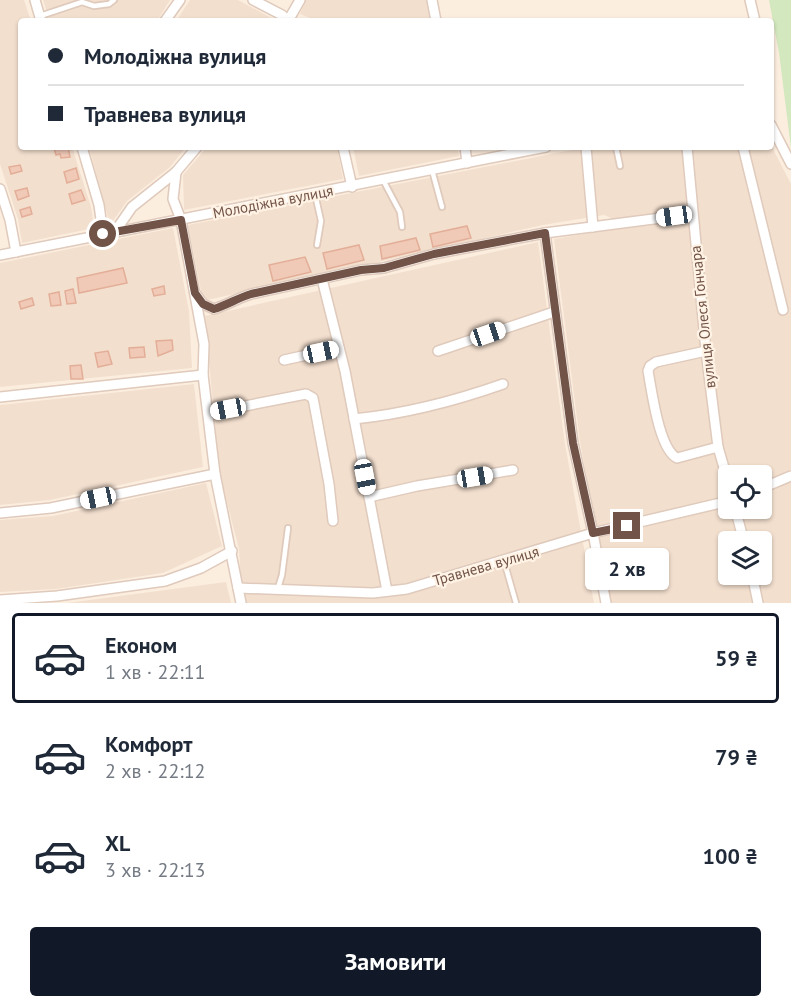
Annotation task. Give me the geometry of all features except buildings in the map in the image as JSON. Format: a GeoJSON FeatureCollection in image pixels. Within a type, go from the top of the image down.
{"type":"FeatureCollection","features":[{"type":"Feature","properties":{"kind":"street"},"geometry":{"type":"LineString","coordinates":[[34,0],[40,18]]}},
{"type":"Feature","properties":{"kind":"street"},"geometry":{"type":"LineString","coordinates":[[167,18],[180,0]]}},
{"type":"Feature","properties":{"kind":"street"},"geometry":{"type":"LineString","coordinates":[[253,0],[285,18]]}},
{"type":"Feature","properties":{"kind":"street"},"geometry":{"type":"LineString","coordinates":[[290,18],[300,0]]}},
{"type":"Feature","properties":{"kind":"street"},"geometry":{"type":"LineString","coordinates":[[432,0],[435,18]]}},
{"type":"Feature","properties":{"kind":"street"},"geometry":{"type":"LineString","coordinates":[[750,0],[754,18]]}},
{"type":"Feature","properties":{"kind":"street"},"geometry":{"type":"LineString","coordinates":[[774,129],[790,158]]}},
{"type":"Feature","properties":{"kind":"street"},"geometry":{"type":"LineString","coordinates":[[83,150],[99,205],[103,234]]}},
{"type":"Feature","properties":{"kind":"street"},"geometry":{"type":"LineString","coordinates":[[114,233],[132,207],[176,172],[194,150]]}},
{"type":"Feature","properties":{"kind":"street"},"geometry":{"type":"LineString","coordinates":[[345,150],[352,187]]}},
{"type":"Feature","properties":{"kind":"street"},"geometry":{"type":"LineString","coordinates":[[465,150],[467,163]]}},
{"type":"Feature","properties":{"kind":"street","name":"Молодіжна вулиця"},"geometry":{"type":"LineString","coordinates":[[0,255],[531,150]]}},
{"type":"Feature","properties":{"kind":"street"},"geometry":{"type":"LineString","coordinates":[[586,150],[594,227]]}},
{"type":"Feature","properties":{"kind":"street","name":"вулиця Олеся Гончара"},"geometry":{"type":"LineString","coordinates":[[687,150],[706,351],[718,447],[723,465]]}},
{"type":"Feature","properties":{"kind":"street"},"geometry":{"type":"LineString","coordinates":[[744,150],[783,310]]}},
{"type":"Feature","properties":{"kind":"street"},"geometry":{"type":"LineString","coordinates":[[176,172],[173,199],[181,220],[204,344],[203,375],[215,474],[241,603]]}},
{"type":"Feature","properties":{"kind":"street"},"geometry":{"type":"LineString","coordinates":[[0,189],[10,220],[16,252]]}},
{"type":"Feature","properties":{"kind":"street"},"geometry":{"type":"LineString","coordinates":[[195,293],[203,304],[214,309],[225,306],[237,298],[361,270],[384,268],[434,254],[545,233],[692,214]]}},
{"type":"Feature","properties":{"kind":"street"},"geometry":{"type":"LineString","coordinates":[[545,233],[573,443],[606,603]]}},
{"type":"Feature","properties":{"kind":"street"},"geometry":{"type":"LineString","coordinates":[[322,279],[354,419],[387,591]]}},
{"type":"Feature","properties":{"kind":"street"},"geometry":{"type":"LineString","coordinates":[[201,329],[214,309]]}},
{"type":"Feature","properties":{"kind":"street"},"geometry":{"type":"LineString","coordinates":[[438,351],[554,312]]}},
{"type":"Feature","properties":{"kind":"street"},"geometry":{"type":"LineString","coordinates":[[284,360],[339,348]]}},
{"type":"Feature","properties":{"kind":"street"},"geometry":{"type":"LineString","coordinates":[[706,351],[656,362],[650,366],[648,371],[659,422],[671,455],[677,458],[718,447]]}},
{"type":"Feature","properties":{"kind":"street"},"geometry":{"type":"LineString","coordinates":[[0,397],[203,375]]}},
{"type":"Feature","properties":{"kind":"street"},"geometry":{"type":"LineString","coordinates":[[354,419],[387,416],[503,384]]}},
{"type":"Feature","properties":{"kind":"street"},"geometry":{"type":"LineString","coordinates":[[209,413],[306,394],[313,398],[329,484],[333,522]]}},
{"type":"Feature","properties":{"kind":"street"},"geometry":{"type":"LineString","coordinates":[[369,497],[417,486],[513,470]]}},
{"type":"Feature","properties":{"kind":"street"},"geometry":{"type":"LineString","coordinates":[[0,513],[51,508],[215,474]]}},
{"type":"Feature","properties":{"kind":"street"},"geometry":{"type":"LineString","coordinates":[[772,484],[791,476]]}},
{"type":"Feature","properties":{"kind":"street","name":"Травнева вулиця"},"geometry":{"type":"LineString","coordinates":[[238,588],[373,593],[407,589],[593,533],[718,504]]}},
{"type":"Feature","properties":{"kind":"street"},"geometry":{"type":"LineString","coordinates":[[0,600],[57,596],[165,581],[201,568],[232,551]]}},
{"type":"Feature","properties":{"kind":"street"},"geometry":{"type":"LineString","coordinates":[[755,585],[759,603]]}},
{"type":"Feature","properties":{"kind":"lane"},"geometry":{"type":"LineString","coordinates":[[40,18],[82,1],[94,6],[109,4],[114,0]]}},
{"type":"Feature","properties":{"kind":"lane"},"geometry":{"type":"LineString","coordinates":[[617,150],[620,166]]}},
{"type":"Feature","properties":{"kind":"lane"},"geometry":{"type":"LineString","coordinates":[[432,170],[442,207]]}},
{"type":"Feature","properties":{"kind":"lane"},"geometry":{"type":"LineString","coordinates":[[384,180],[400,212],[402,227]]}},
{"type":"Feature","properties":{"kind":"lane"},"geometry":{"type":"LineString","coordinates":[[315,194],[321,221],[317,246]]}},
{"type":"Feature","properties":{"kind":"lane"},"geometry":{"type":"LineString","coordinates":[[278,588],[282,575],[288,528]]}},
{"type":"Feature","properties":{"kind":"lane"},"geometry":{"type":"LineString","coordinates":[[504,561],[516,603]]}},
{"type":"Feature","properties":{"kind":"shaded area"},"geometry":{"type":"Polygon","coordinates":[[[0,0],[24,0],[30,18],[18,18],[18,150],[73,150],[91,207],[94,228],[22,243],[18,219],[0,164],[0,0]]]}},
{"type":"Feature","properties":{"kind":"shaded area"},"geometry":{"type":"Polygon","coordinates":[[[43,0],[170,0],[159,18],[49,18],[43,0]]]}},
{"type":"Feature","properties":{"kind":"shaded area"},"geometry":{"type":"Polygon","coordinates":[[[190,0],[238,0],[271,18],[178,18],[190,0]]]}},
{"type":"Feature","properties":{"kind":"shaded area"},"geometry":{"type":"Polygon","coordinates":[[[306,0],[428,0],[431,18],[310,18],[300,14],[306,0]]]}},
{"type":"Feature","properties":{"kind":"shaded area"},"geometry":{"type":"Polygon","coordinates":[[[90,150],[184,150],[170,167],[127,201],[110,225],[90,150]]]}},
{"type":"Feature","properties":{"kind":"shaded area"},"geometry":{"type":"Polygon","coordinates":[[[204,150],[338,150],[343,179],[184,210],[183,175],[204,150]]]}},
{"type":"Feature","properties":{"kind":"shaded area"},"geometry":{"type":"Polygon","coordinates":[[[354,150],[458,150],[459,156],[359,176],[354,150]]]}},
{"type":"Feature","properties":{"kind":"shaded area"},"geometry":{"type":"Polygon","coordinates":[[[572,150],[774,150],[791,184],[791,603],[610,603],[580,442],[554,239],[608,230],[611,218],[604,215],[543,225],[203,301],[188,225],[572,150]]]}},
{"type":"Feature","properties":{"kind":"shaded area"},"geometry":{"type":"Polygon","coordinates":[[[173,228],[189,311],[192,368],[0,387],[0,263],[173,228]]]}},
{"type":"Feature","properties":{"kind":"shaded area"},"geometry":{"type":"Polygon","coordinates":[[[538,242],[565,444],[594,603],[245,603],[241,587],[239,549],[219,472],[205,316],[538,242]]]}},
{"type":"Feature","properties":{"kind":"shaded area"},"geometry":{"type":"Polygon","coordinates":[[[194,384],[203,467],[50,500],[0,505],[0,405],[194,384]]]}},
{"type":"Feature","properties":{"kind":"shaded area"},"geometry":{"type":"Polygon","coordinates":[[[206,483],[222,546],[163,573],[56,589],[0,592],[0,520],[53,516],[206,483]]]}},
{"type":"Feature","properties":{"kind":"shaded area"},"geometry":{"type":"Polygon","coordinates":[[[226,582],[231,603],[67,603],[226,582]]]}},
{"type":"Feature","properties":{"kind":"green space"},"geometry":{"type":"Polygon","coordinates":[[[769,0],[791,0],[791,148],[774,18],[769,0]]]}},
{"type":"Feature","properties":{"kind":"route"},"geometry":{"type":"LineString","coordinates":[[103,234],[181,220],[195,293],[203,304],[214,309],[251,294],[361,270],[384,268],[434,254],[545,233],[573,443],[593,533],[627,526]]}}]}
